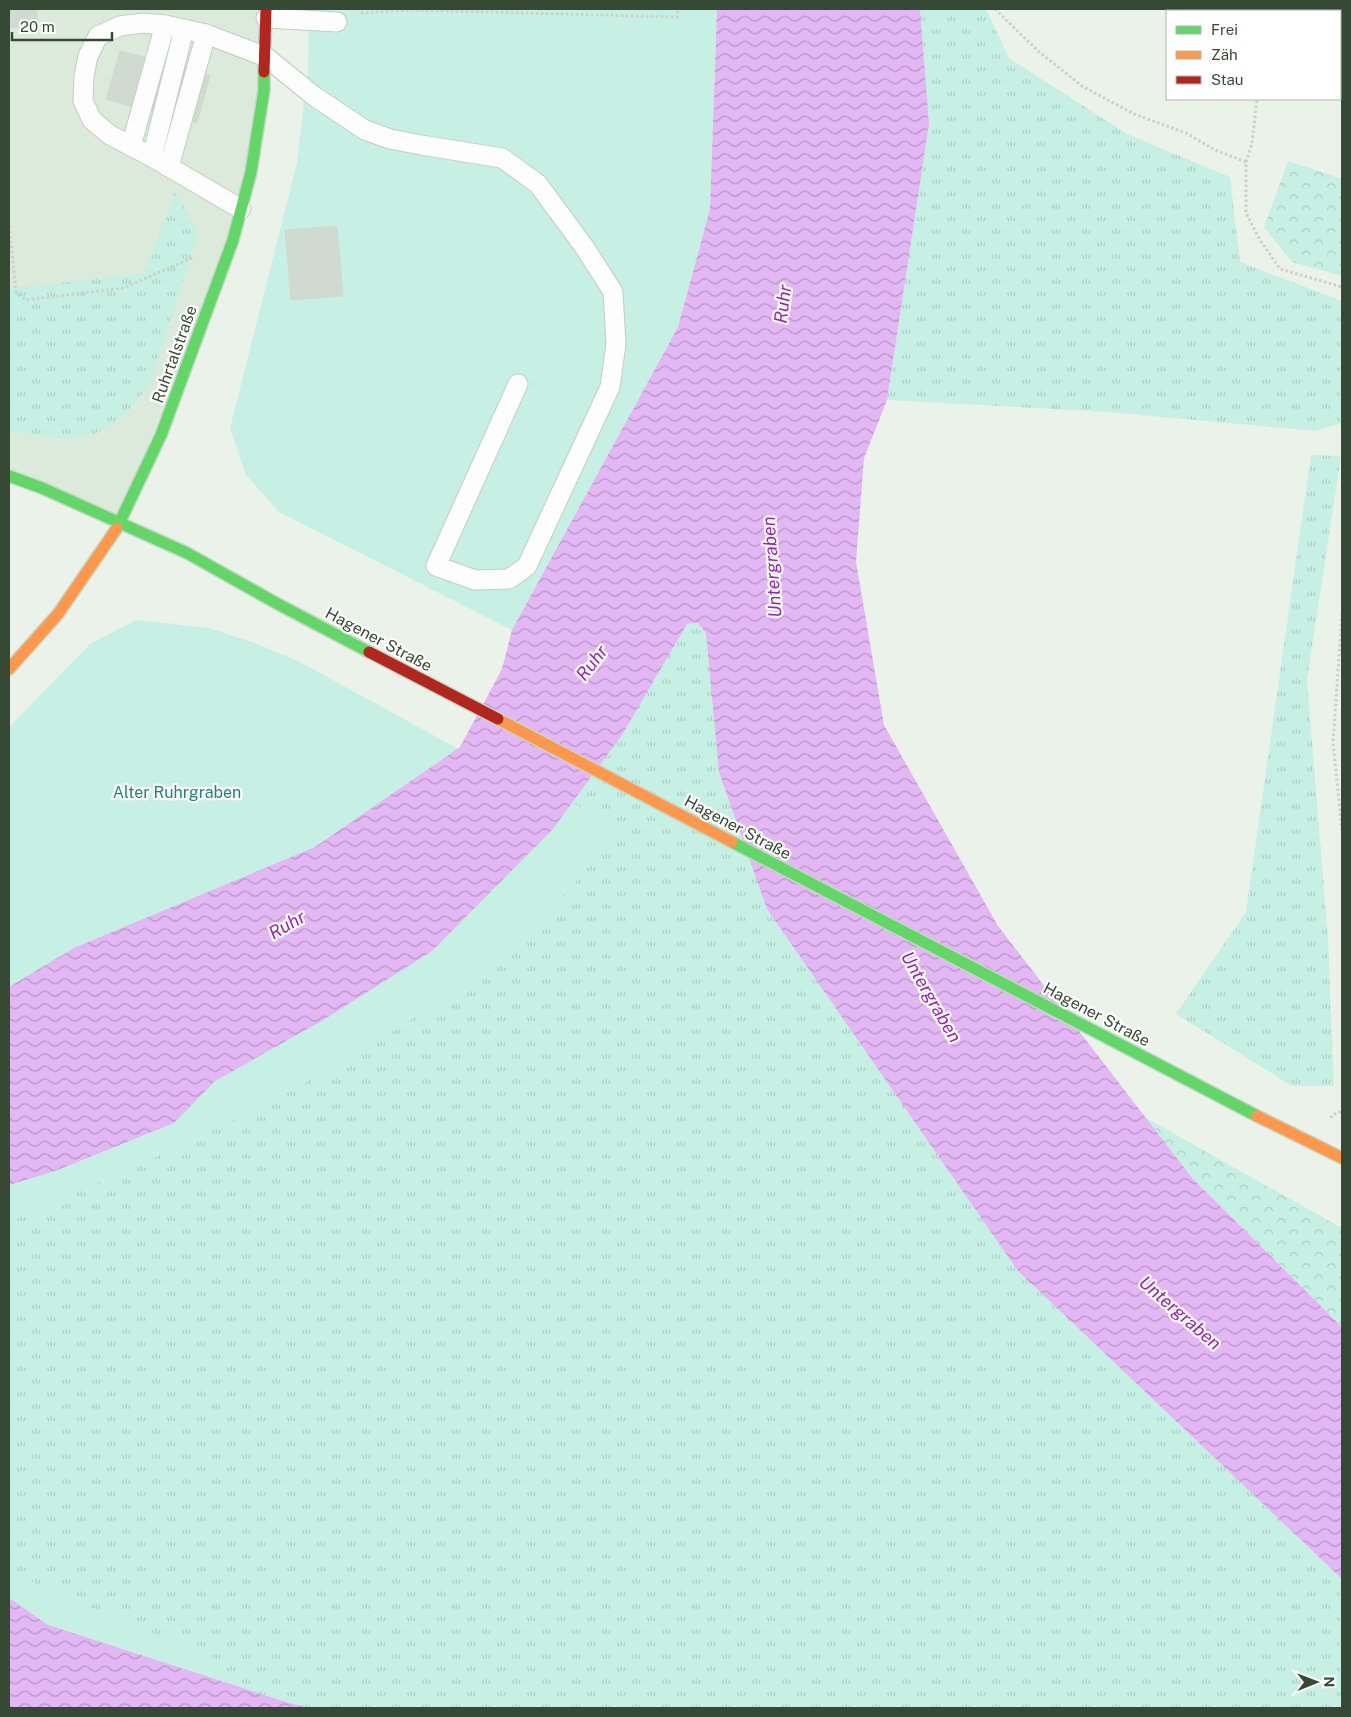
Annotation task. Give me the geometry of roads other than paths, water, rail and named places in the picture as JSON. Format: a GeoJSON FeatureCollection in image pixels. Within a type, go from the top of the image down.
{"type":"FeatureCollection","features":[{"type":"Feature","properties":{"kind":"main road","name":"Ruhrtalstraße"},"geometry":{"type":"LineString","coordinates":[[9,669],[58,614],[120,523],[161,435],[233,240],[251,172],[260,116],[266,57],[266,13]]}},
{"type":"Feature","properties":{"kind":"main road","name":"Hagener Straße"},"geometry":{"type":"LineString","coordinates":[[9,476],[42,488],[187,553],[276,603],[437,688],[1226,1100],[1342,1158]]}},
{"type":"Feature","properties":{"kind":"lane"},"geometry":{"type":"LineString","coordinates":[[266,13],[337,22]]}},
{"type":"Feature","properties":{"kind":"lane"},"geometry":{"type":"LineString","coordinates":[[241,209],[152,157],[110,135],[92,120],[83,101],[84,76],[88,56],[98,36],[120,26],[143,23],[165,25],[206,34],[266,57],[314,96],[366,130],[420,145],[502,158],[538,184],[585,248],[613,292],[616,344],[610,387],[527,566],[509,579],[475,580],[436,566],[518,384]]}},
{"type":"Feature","properties":{"kind":"lane"},"geometry":{"type":"LineString","coordinates":[[131,146],[165,25]]}},
{"type":"Feature","properties":{"kind":"lane"},"geometry":{"type":"LineString","coordinates":[[152,157],[184,29]]}},
{"type":"Feature","properties":{"kind":"lane"},"geometry":{"type":"LineString","coordinates":[[169,167],[206,34]]}},
{"type":"Feature","properties":{"kind":"water"},"geometry":{"type":"Polygon","coordinates":[[[717,9],[920,9],[929,124],[887,400],[864,458],[856,562],[884,725],[998,926],[1193,1179],[1342,1327],[1342,1579],[1018,1271],[767,909],[719,772],[706,633],[698,623],[687,624],[622,735],[552,830],[432,951],[325,1019],[215,1081],[174,1123],[55,1171],[9,1185],[9,987],[74,948],[315,847],[460,747],[502,669],[512,630],[678,327],[710,209],[717,9]]]}},
{"type":"Feature","properties":{"kind":"water"},"geometry":{"type":"Polygon","coordinates":[[[9,1598],[48,1625],[289,1703],[310,1708],[9,1708],[9,1598]]]}},
{"type":"Feature","properties":{"kind":"water label","name":"Ruhr"},"geometry":{"type":"Point","coordinates":[783,304]}},
{"type":"Feature","properties":{"kind":"water label","name":"Untergraben"},"geometry":{"type":"Point","coordinates":[772,567]}},
{"type":"Feature","properties":{"kind":"water label","name":"Ruhr"},"geometry":{"type":"Point","coordinates":[592,663]}},
{"type":"Feature","properties":{"kind":"water label","name":"Ruhr"},"geometry":{"type":"Point","coordinates":[287,925]}},
{"type":"Feature","properties":{"kind":"water label","name":"Untergraben"},"geometry":{"type":"Point","coordinates":[931,997]}},
{"type":"Feature","properties":{"kind":"water label","name":"Untergraben"},"geometry":{"type":"Point","coordinates":[1180,1313]}},
{"type":"Feature","properties":{"kind":"park label","name":"Alter Ruhrgraben"},"geometry":{"type":"Point","coordinates":[177,792]}}]}
